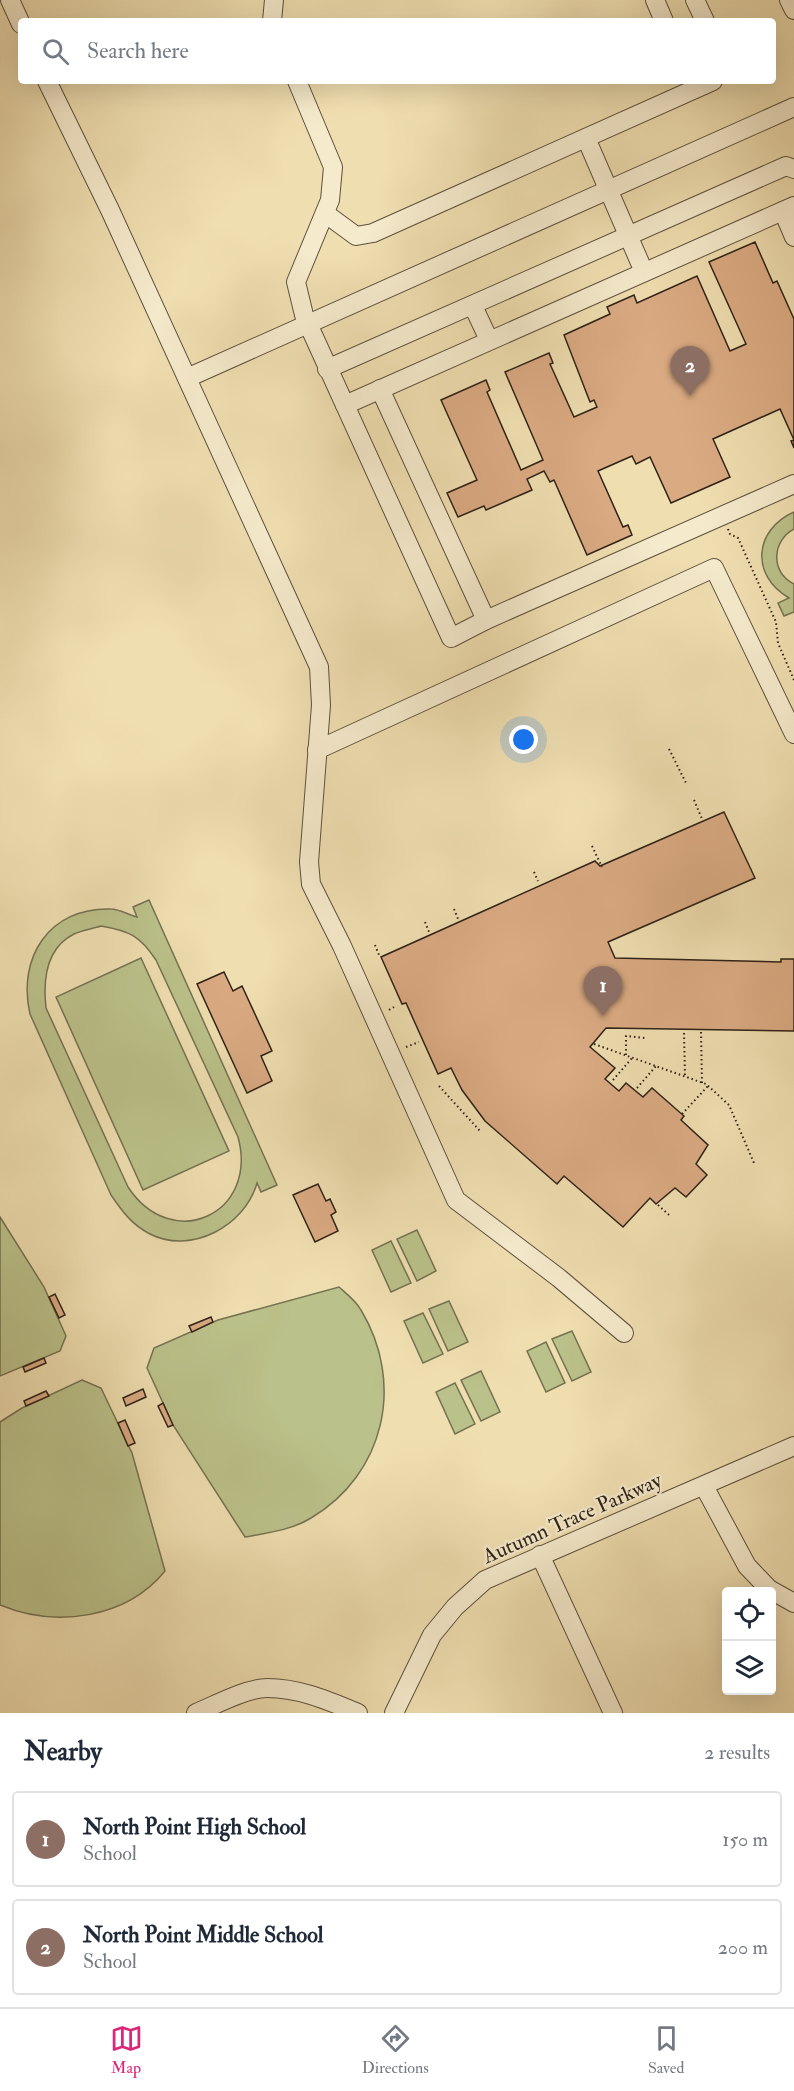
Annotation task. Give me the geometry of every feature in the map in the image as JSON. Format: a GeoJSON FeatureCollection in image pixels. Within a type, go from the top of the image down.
{"type":"FeatureCollection","features":[{"type":"Feature","properties":{"kind":"street"},"geometry":{"type":"LineString","coordinates":[[10,0],[18,18]]}},
{"type":"Feature","properties":{"kind":"street"},"geometry":{"type":"LineString","coordinates":[[272,18],[274,0]]}},
{"type":"Feature","properties":{"kind":"street"},"geometry":{"type":"LineString","coordinates":[[656,0],[663,18]]}},
{"type":"Feature","properties":{"kind":"street"},"geometry":{"type":"LineString","coordinates":[[695,0],[704,18]]}},
{"type":"Feature","properties":{"kind":"street"},"geometry":{"type":"LineString","coordinates":[[789,0],[794,10]]}},
{"type":"Feature","properties":{"kind":"street"},"geometry":{"type":"LineString","coordinates":[[48,84],[187,378],[319,667],[321,705],[309,862],[311,884],[344,950],[456,1200],[559,1278],[624,1333]]}},
{"type":"Feature","properties":{"kind":"street"},"geometry":{"type":"LineString","coordinates":[[298,84],[333,167],[330,201],[326,214],[315,233],[297,282],[308,325],[451,638],[486,620],[794,484]]}},
{"type":"Feature","properties":{"kind":"street"},"geometry":{"type":"LineString","coordinates":[[326,214],[356,236],[373,233],[586,138],[690,86]]}},
{"type":"Feature","properties":{"kind":"street"},"geometry":{"type":"LineString","coordinates":[[187,378],[794,107]]}},
{"type":"Feature","properties":{"kind":"street"},"geometry":{"type":"LineString","coordinates":[[586,138],[606,190],[644,272]]}},
{"type":"Feature","properties":{"kind":"street"},"geometry":{"type":"LineString","coordinates":[[327,369],[786,166],[794,169]]}},
{"type":"Feature","properties":{"kind":"street"},"geometry":{"type":"LineString","coordinates":[[345,405],[788,208],[794,237]]}},
{"type":"Feature","properties":{"kind":"street"},"geometry":{"type":"LineString","coordinates":[[473,306],[489,340]]}},
{"type":"Feature","properties":{"kind":"street"},"geometry":{"type":"LineString","coordinates":[[380,389],[486,620]]}},
{"type":"Feature","properties":{"kind":"street"},"geometry":{"type":"LineString","coordinates":[[317,750],[714,568],[794,734]]}},
{"type":"Feature","properties":{"kind":"street","name":"Autumn Trace Parkway"},"geometry":{"type":"LineString","coordinates":[[394,1713],[432,1635],[455,1607],[485,1580],[794,1446]]}},
{"type":"Feature","properties":{"kind":"street"},"geometry":{"type":"LineString","coordinates":[[704,1486],[747,1566],[769,1589],[794,1602]]}},
{"type":"Feature","properties":{"kind":"street"},"geometry":{"type":"LineString","coordinates":[[540,1555],[613,1713]]}},
{"type":"Feature","properties":{"kind":"street"},"geometry":{"type":"LineString","coordinates":[[196,1713],[226,1700],[266,1688],[313,1695],[358,1713]]}},
{"type":"Feature","properties":{"kind":"path"},"geometry":{"type":"LineString","coordinates":[[728,528],[730,534],[738,538],[776,622],[778,643],[794,680]]}},
{"type":"Feature","properties":{"kind":"path"},"geometry":{"type":"LineString","coordinates":[[669,749],[686,783]]}},
{"type":"Feature","properties":{"kind":"path"},"geometry":{"type":"LineString","coordinates":[[694,800],[702,819]]}},
{"type":"Feature","properties":{"kind":"path"},"geometry":{"type":"LineString","coordinates":[[592,846],[602,867]]}},
{"type":"Feature","properties":{"kind":"path"},"geometry":{"type":"LineString","coordinates":[[534,872],[538,880]]}},
{"type":"Feature","properties":{"kind":"path"},"geometry":{"type":"LineString","coordinates":[[454,909],[458,919]]}},
{"type":"Feature","properties":{"kind":"path"},"geometry":{"type":"LineString","coordinates":[[425,922],[429,932]]}},
{"type":"Feature","properties":{"kind":"path"},"geometry":{"type":"LineString","coordinates":[[375,945],[379,955]]}},
{"type":"Feature","properties":{"kind":"path"},"geometry":{"type":"LineString","coordinates":[[701,1032],[702,1083]]}},
{"type":"Feature","properties":{"kind":"path"},"geometry":{"type":"LineString","coordinates":[[684,1033],[685,1077]]}},
{"type":"Feature","properties":{"kind":"path"},"geometry":{"type":"LineString","coordinates":[[626,1055],[626,1036],[645,1038]]}},
{"type":"Feature","properties":{"kind":"path"},"geometry":{"type":"LineString","coordinates":[[400,1050],[419,1042]]}},
{"type":"Feature","properties":{"kind":"path"},"geometry":{"type":"LineString","coordinates":[[594,1044],[708,1086],[729,1105],[754,1163]]}},
{"type":"Feature","properties":{"kind":"path"},"geometry":{"type":"LineString","coordinates":[[613,1080],[632,1058]]}},
{"type":"Feature","properties":{"kind":"path"},"geometry":{"type":"LineString","coordinates":[[637,1088],[656,1066]]}},
{"type":"Feature","properties":{"kind":"path"},"geometry":{"type":"LineString","coordinates":[[439,1086],[480,1131]]}},
{"type":"Feature","properties":{"kind":"path"},"geometry":{"type":"LineString","coordinates":[[682,1114],[708,1086]]}},
{"type":"Feature","properties":{"kind":"path"},"geometry":{"type":"LineString","coordinates":[[658,1205],[669,1215]]}},
{"type":"Feature","properties":{"kind":"green space"},"geometry":{"type":"Polygon","coordinates":[[[794,512],[794,529],[781,541],[777,557],[781,572],[794,584],[794,612],[784,616],[778,603],[789,598],[776,588],[768,577],[763,565],[762,553],[771,530],[794,512]]]}},
{"type":"Feature","properties":{"kind":"green space"},"geometry":{"type":"Polygon","coordinates":[[[149,900],[277,1185],[261,1192],[257,1183],[251,1198],[229,1224],[199,1238],[182,1241],[166,1240],[150,1234],[133,1222],[119,1207],[111,1195],[30,1014],[27,993],[28,974],[42,940],[70,917],[89,911],[114,909],[137,917],[133,907],[149,900]],[[101,926],[77,933],[57,948],[46,976],[46,1008],[128,1187],[146,1207],[167,1218],[188,1221],[207,1216],[224,1204],[236,1187],[241,1164],[238,1137],[156,960],[139,940],[101,926]]]}},
{"type":"Feature","properties":{"kind":"green space"},"geometry":{"type":"Polygon","coordinates":[[[141,958],[229,1151],[143,1190],[56,997],[141,958]]]}},
{"type":"Feature","properties":{"kind":"green space"},"geometry":{"type":"Polygon","coordinates":[[[0,1217],[44,1287],[66,1336],[60,1351],[0,1376],[0,1217]]]}},
{"type":"Feature","properties":{"kind":"green space"},"geometry":{"type":"Polygon","coordinates":[[[417,1230],[436,1271],[417,1281],[397,1239],[417,1230]]]}},
{"type":"Feature","properties":{"kind":"green space"},"geometry":{"type":"Polygon","coordinates":[[[391,1241],[411,1283],[391,1292],[372,1250],[391,1241]]]}},
{"type":"Feature","properties":{"kind":"green space"},"geometry":{"type":"Polygon","coordinates":[[[339,1287],[361,1310],[375,1338],[382,1367],[384,1396],[380,1425],[371,1452],[356,1477],[336,1499],[311,1518],[288,1528],[245,1537],[173,1425],[147,1368],[154,1348],[218,1320],[339,1287]]]}},
{"type":"Feature","properties":{"kind":"green space"},"geometry":{"type":"Polygon","coordinates":[[[449,1301],[468,1342],[448,1351],[429,1309],[449,1301]]]}},
{"type":"Feature","properties":{"kind":"green space"},"geometry":{"type":"Polygon","coordinates":[[[423,1313],[443,1354],[423,1363],[404,1321],[423,1313]]]}},
{"type":"Feature","properties":{"kind":"green space"},"geometry":{"type":"Polygon","coordinates":[[[572,1331],[591,1372],[572,1381],[552,1339],[572,1331]]]}},
{"type":"Feature","properties":{"kind":"green space"},"geometry":{"type":"Polygon","coordinates":[[[546,1342],[565,1383],[546,1392],[527,1351],[546,1342]]]}},
{"type":"Feature","properties":{"kind":"green space"},"geometry":{"type":"Polygon","coordinates":[[[481,1371],[500,1412],[481,1421],[461,1380],[481,1371]]]}},
{"type":"Feature","properties":{"kind":"green space"},"geometry":{"type":"Polygon","coordinates":[[[82,1380],[101,1388],[132,1453],[165,1571],[149,1587],[130,1600],[110,1609],[88,1615],[66,1617],[21,1612],[0,1605],[0,1422],[22,1408],[82,1380]]]}},
{"type":"Feature","properties":{"kind":"green space"},"geometry":{"type":"Polygon","coordinates":[[[455,1383],[475,1424],[455,1434],[436,1392],[455,1383]]]}},
{"type":"Feature","properties":{"kind":"building"},"geometry":{"type":"Polygon","coordinates":[[[755,242],[773,283],[777,281],[794,319],[794,440],[780,409],[713,439],[730,477],[671,503],[650,457],[636,464],[632,456],[598,471],[623,527],[628,525],[632,535],[587,555],[554,480],[550,482],[544,471],[527,479],[532,490],[486,510],[484,506],[458,517],[447,493],[477,480],[441,400],[486,380],[490,390],[487,392],[521,470],[543,460],[505,372],[549,353],[553,363],[550,364],[574,417],[597,407],[594,400],[590,402],[564,335],[610,314],[607,307],[634,295],[637,303],[697,276],[730,351],[746,344],[709,262],[755,242]]]}},
{"type":"Feature","properties":{"kind":"building"},"geometry":{"type":"Polygon","coordinates":[[[724,812],[755,878],[608,942],[615,958],[781,962],[781,959],[794,959],[794,1031],[606,1028],[590,1047],[615,1068],[605,1079],[619,1091],[626,1083],[643,1097],[652,1088],[684,1116],[681,1120],[708,1145],[696,1164],[707,1175],[686,1197],[675,1188],[656,1204],[650,1198],[623,1227],[564,1176],[557,1184],[485,1121],[462,1090],[451,1068],[438,1074],[406,1003],[402,1004],[381,957],[595,861],[600,866],[724,812]]]}},
{"type":"Feature","properties":{"kind":"building"},"geometry":{"type":"Polygon","coordinates":[[[224,972],[233,991],[242,986],[272,1051],[261,1056],[272,1081],[247,1093],[197,984],[224,972]]]}},
{"type":"Feature","properties":{"kind":"building"},"geometry":{"type":"Polygon","coordinates":[[[318,1184],[326,1201],[330,1199],[336,1212],[331,1215],[338,1231],[315,1242],[293,1195],[318,1184]]]}},
{"type":"Feature","properties":{"kind":"building"},"geometry":{"type":"Polygon","coordinates":[[[55,1294],[65,1315],[59,1318],[49,1297],[55,1294]]]}},
{"type":"Feature","properties":{"kind":"building"},"geometry":{"type":"Polygon","coordinates":[[[211,1317],[213,1322],[192,1332],[189,1326],[211,1317]]]}},
{"type":"Feature","properties":{"kind":"building"},"geometry":{"type":"Polygon","coordinates":[[[44,1358],[46,1363],[25,1372],[23,1367],[44,1358]]]}},
{"type":"Feature","properties":{"kind":"building"},"geometry":{"type":"Polygon","coordinates":[[[143,1389],[146,1397],[126,1406],[123,1398],[143,1389]]]}},
{"type":"Feature","properties":{"kind":"building"},"geometry":{"type":"Polygon","coordinates":[[[46,1391],[49,1396],[26,1406],[24,1401],[46,1391]]]}},
{"type":"Feature","properties":{"kind":"building"},"geometry":{"type":"Polygon","coordinates":[[[163,1403],[173,1425],[168,1427],[158,1406],[163,1403]]]}},
{"type":"Feature","properties":{"kind":"building"},"geometry":{"type":"Polygon","coordinates":[[[125,1420],[135,1443],[128,1446],[118,1423],[125,1420]]]}},
{"type":"Feature","properties":{"kind":"place","name":"North Point Middle School"},"geometry":{"type":"Point","coordinates":[690,396]}},
{"type":"Feature","properties":{"kind":"place","name":"North Point High School"},"geometry":{"type":"Point","coordinates":[603,1016]}}]}
